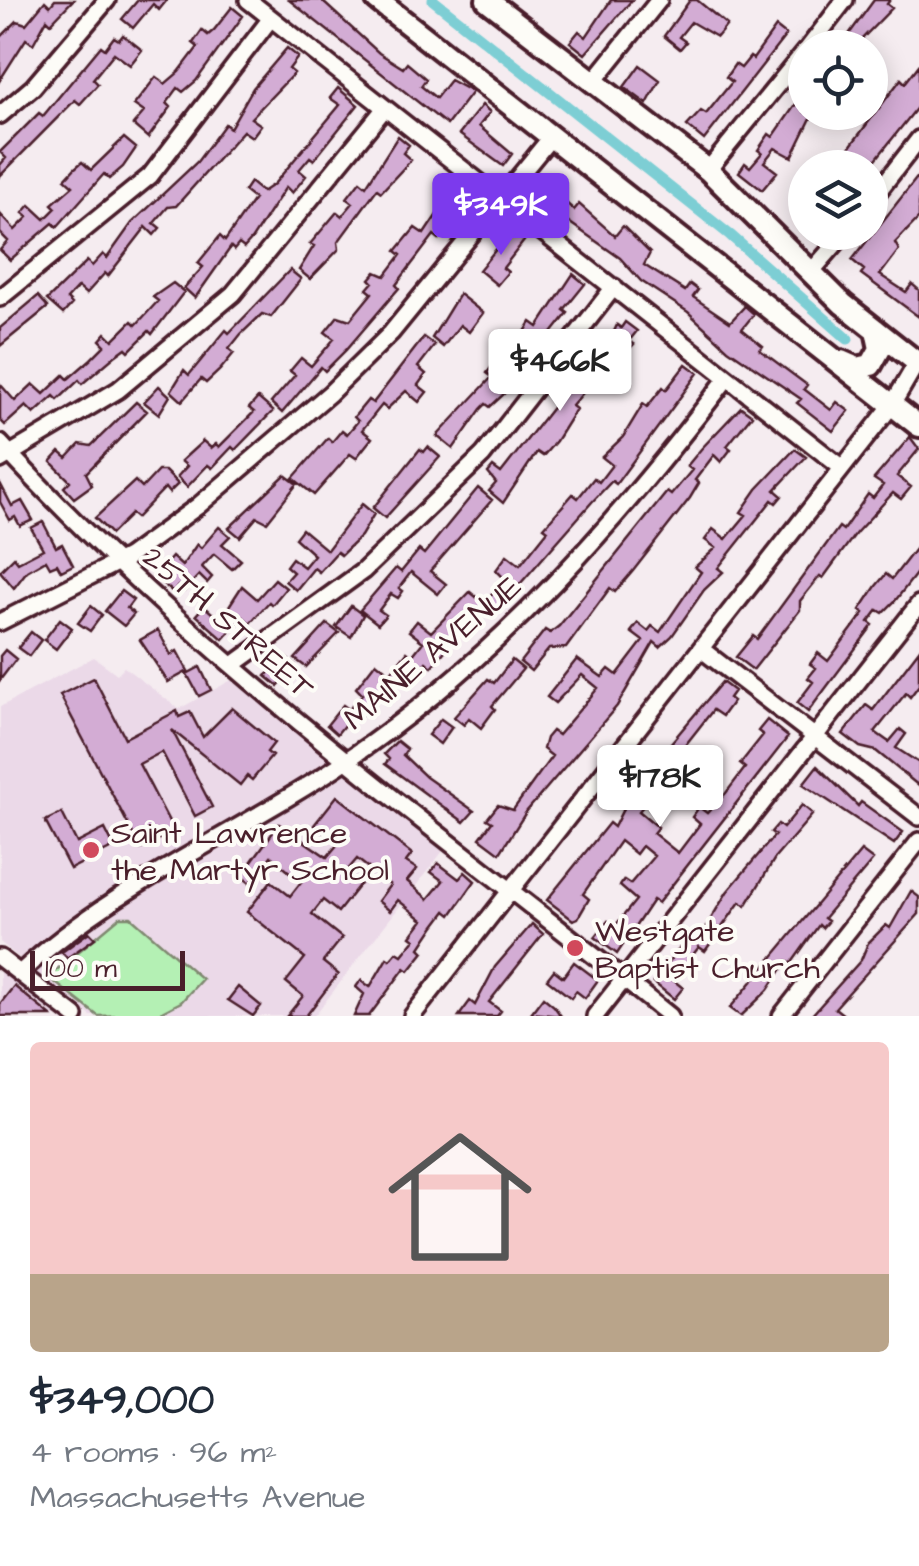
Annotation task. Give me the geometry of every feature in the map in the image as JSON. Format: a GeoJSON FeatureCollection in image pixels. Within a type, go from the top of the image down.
{"type":"FeatureCollection","features":[{"type":"Feature","properties":{"kind":"main road"},"geometry":{"type":"LineString","coordinates":[[377,0],[919,426]]}},
{"type":"Feature","properties":{"kind":"main road"},"geometry":{"type":"LineString","coordinates":[[409,0],[413,28]]}},
{"type":"Feature","properties":{"kind":"main road"},"geometry":{"type":"LineString","coordinates":[[487,0],[708,170],[810,272],[918,367]]}},
{"type":"Feature","properties":{"kind":"main road"},"geometry":{"type":"LineString","coordinates":[[830,356],[857,368],[872,365],[880,349],[876,330]]}},
{"type":"Feature","properties":{"kind":"street"},"geometry":{"type":"LineString","coordinates":[[0,115],[59,58],[106,0]]}},
{"type":"Feature","properties":{"kind":"street"},"geometry":{"type":"LineString","coordinates":[[248,0],[842,468]]}},
{"type":"Feature","properties":{"kind":"street"},"geometry":{"type":"LineString","coordinates":[[594,81],[659,0]]}},
{"type":"Feature","properties":{"kind":"street"},"geometry":{"type":"LineString","coordinates":[[821,30],[845,0]]}},
{"type":"Feature","properties":{"kind":"street"},"geometry":{"type":"LineString","coordinates":[[0,298],[150,176],[272,18]]}},
{"type":"Feature","properties":{"kind":"street"},"geometry":{"type":"LineString","coordinates":[[708,170],[788,71]]}},
{"type":"Feature","properties":{"kind":"street"},"geometry":{"type":"LineString","coordinates":[[4,453],[118,390],[234,294],[385,108]]}},
{"type":"Feature","properties":{"kind":"street"},"geometry":{"type":"LineString","coordinates":[[0,622],[118,562],[198,506],[330,392],[391,332],[552,136]]}},
{"type":"Feature","properties":{"kind":"street"},"geometry":{"type":"LineString","coordinates":[[888,179],[919,139]]}},
{"type":"Feature","properties":{"kind":"street"},"geometry":{"type":"LineString","coordinates":[[810,272],[830,250]]}},
{"type":"Feature","properties":{"kind":"street"},"geometry":{"type":"LineString","coordinates":[[234,665],[364,571],[483,455],[614,287]]}},
{"type":"Feature","properties":{"kind":"street"},"geometry":{"type":"LineString","coordinates":[[412,1016],[918,367]]}},
{"type":"Feature","properties":{"kind":"street","name":"MAINE AVENUE"},"geometry":{"type":"LineString","coordinates":[[20,973],[52,944],[124,892],[348,759],[492,644],[575,563],[653,474],[728,378]]}},
{"type":"Feature","properties":{"kind":"street","name":"25TH STREET"},"geometry":{"type":"LineString","coordinates":[[4,453],[234,665],[670,1016]]}},
{"type":"Feature","properties":{"kind":"street"},"geometry":{"type":"LineString","coordinates":[[595,1016],[919,604]]}},
{"type":"Feature","properties":{"kind":"street"},"geometry":{"type":"LineString","coordinates":[[701,649],[919,817]]}},
{"type":"Feature","properties":{"kind":"street"},"geometry":{"type":"LineString","coordinates":[[781,1016],[919,842]]}},
{"type":"Feature","properties":{"kind":"street"},"geometry":{"type":"LineString","coordinates":[[0,958],[75,1016]]}},
{"type":"Feature","properties":{"kind":"shaded area"},"geometry":{"type":"Polygon","coordinates":[[[94,657],[117,674],[124,667],[179,709],[237,677],[443,851],[314,1016],[91,1016],[0,942],[0,707],[94,657]]]}},
{"type":"Feature","properties":{"kind":"shaded area"},"geometry":{"type":"Polygon","coordinates":[[[0,969],[61,1016],[0,1016],[0,969]]]}},
{"type":"Feature","properties":{"kind":"green space"},"geometry":{"type":"Polygon","coordinates":[[[120,917],[131,917],[202,979],[181,1002],[158,1014],[98,1016],[48,977],[120,917]]]}},
{"type":"Feature","properties":{"kind":"building"},"geometry":{"type":"Polygon","coordinates":[[[55,0],[73,0],[51,23],[47,19],[33,44],[26,39],[0,80],[0,38],[17,21],[26,24],[45,1],[50,6],[55,0]]]}},
{"type":"Feature","properties":{"kind":"building"},"geometry":{"type":"Polygon","coordinates":[[[138,0],[167,0],[159,10],[153,4],[133,28],[122,19],[138,0]]]}},
{"type":"Feature","properties":{"kind":"building"},"geometry":{"type":"Polygon","coordinates":[[[289,0],[321,0],[379,53],[403,68],[407,63],[426,79],[421,86],[436,98],[450,80],[472,92],[447,125],[289,0]]]}},
{"type":"Feature","properties":{"kind":"building"},"geometry":{"type":"Polygon","coordinates":[[[611,0],[632,0],[585,54],[570,42],[579,31],[586,37],[611,0]]]}},
{"type":"Feature","properties":{"kind":"building"},"geometry":{"type":"Polygon","coordinates":[[[690,0],[697,0],[727,25],[717,37],[691,22],[679,37],[686,42],[680,49],[664,36],[690,0]]]}},
{"type":"Feature","properties":{"kind":"building"},"geometry":{"type":"Polygon","coordinates":[[[874,0],[890,0],[887,4],[892,8],[871,30],[852,30],[874,0]]]}},
{"type":"Feature","properties":{"kind":"building"},"geometry":{"type":"Polygon","coordinates":[[[232,7],[243,16],[196,81],[183,92],[178,88],[167,103],[171,107],[148,138],[133,125],[144,112],[134,105],[156,77],[165,84],[179,72],[198,47],[193,43],[202,30],[208,35],[232,7]]]}},
{"type":"Feature","properties":{"kind":"building"},"geometry":{"type":"Polygon","coordinates":[[[776,27],[786,35],[704,140],[687,126],[701,111],[706,114],[732,82],[726,77],[735,64],[741,68],[750,57],[753,59],[776,27]]]}},
{"type":"Feature","properties":{"kind":"building"},"geometry":{"type":"Polygon","coordinates":[[[123,35],[142,50],[130,65],[114,53],[93,79],[98,84],[80,104],[75,100],[0,176],[0,165],[6,158],[0,152],[39,113],[43,116],[101,46],[105,49],[114,37],[119,40],[123,35]]]}},
{"type":"Feature","properties":{"kind":"building"},"geometry":{"type":"Polygon","coordinates":[[[287,48],[298,57],[289,69],[294,73],[251,118],[261,125],[252,137],[243,131],[176,206],[168,207],[154,223],[160,228],[154,235],[146,227],[108,276],[105,273],[86,294],[78,287],[67,299],[72,304],[63,314],[47,300],[87,261],[92,266],[103,254],[107,258],[132,223],[197,162],[225,124],[230,128],[253,88],[287,48]]]}},
{"type":"Feature","properties":{"kind":"building"},"geometry":{"type":"Polygon","coordinates":[[[640,65],[660,80],[647,104],[624,87],[640,65]]]}},
{"type":"Feature","properties":{"kind":"building"},"geometry":{"type":"Polygon","coordinates":[[[919,65],[919,105],[883,150],[848,150],[863,130],[888,130],[888,96],[901,79],[905,83],[919,65]]]}},
{"type":"Feature","properties":{"kind":"building"},"geometry":{"type":"Polygon","coordinates":[[[338,88],[358,105],[314,160],[310,157],[299,170],[306,176],[292,193],[286,187],[252,239],[244,248],[239,244],[234,250],[231,247],[195,298],[184,288],[203,267],[198,263],[220,236],[225,241],[254,199],[244,191],[250,182],[262,192],[274,184],[340,105],[330,98],[338,88]]]}},
{"type":"Feature","properties":{"kind":"building"},"geometry":{"type":"Polygon","coordinates":[[[482,105],[490,112],[479,126],[512,154],[503,166],[459,134],[482,105]]]}},
{"type":"Feature","properties":{"kind":"building"},"geometry":{"type":"Polygon","coordinates":[[[788,115],[788,130],[805,130],[795,150],[788,150],[788,155],[775,148],[764,162],[777,172],[762,190],[739,172],[745,163],[750,167],[762,153],[758,150],[769,134],[773,137],[788,115]]]}},
{"type":"Feature","properties":{"kind":"building"},"geometry":{"type":"Polygon","coordinates":[[[398,136],[409,145],[403,153],[411,160],[381,192],[377,189],[338,242],[339,249],[310,279],[299,270],[314,246],[310,244],[337,212],[342,216],[353,203],[347,198],[360,181],[366,186],[398,136]]]}},
{"type":"Feature","properties":{"kind":"building"},"geometry":{"type":"Polygon","coordinates":[[[124,138],[136,148],[123,167],[109,179],[104,174],[57,227],[53,223],[10,260],[0,250],[8,241],[0,233],[0,214],[15,230],[28,217],[23,213],[30,205],[45,219],[56,208],[52,204],[73,186],[65,179],[75,168],[82,162],[91,170],[124,138]]]}},
{"type":"Feature","properties":{"kind":"building"},"geometry":{"type":"Polygon","coordinates":[[[919,175],[919,218],[895,243],[899,250],[880,275],[906,292],[912,284],[919,290],[919,317],[861,274],[864,270],[852,260],[860,250],[888,250],[888,214],[919,175]]]}},
{"type":"Feature","properties":{"kind":"building"},"geometry":{"type":"Polygon","coordinates":[[[539,179],[574,210],[579,204],[615,236],[623,226],[650,253],[644,265],[685,291],[690,284],[698,290],[693,297],[730,322],[745,306],[754,314],[742,329],[763,346],[760,350],[807,385],[804,389],[831,410],[837,402],[849,411],[833,431],[797,403],[801,399],[728,349],[688,312],[641,281],[620,258],[550,209],[530,191],[539,179]]]}},
{"type":"Feature","properties":{"kind":"building"},"geometry":{"type":"Polygon","coordinates":[[[458,183],[469,193],[449,218],[452,221],[439,239],[434,235],[396,285],[399,288],[346,350],[325,371],[321,367],[282,413],[271,403],[295,375],[290,371],[301,358],[311,366],[334,339],[325,332],[338,316],[350,320],[372,293],[367,289],[373,282],[370,279],[376,272],[385,276],[401,255],[396,251],[415,228],[424,234],[458,183]]]}},
{"type":"Feature","properties":{"kind":"building"},"geometry":{"type":"Polygon","coordinates":[[[511,231],[524,241],[503,268],[508,272],[497,285],[479,270],[511,231]]]}},
{"type":"Feature","properties":{"kind":"building"},"geometry":{"type":"Polygon","coordinates":[[[290,270],[301,279],[271,317],[262,314],[229,349],[234,353],[220,370],[206,383],[201,379],[182,401],[171,391],[184,370],[189,375],[226,330],[229,333],[290,270]]]}},
{"type":"Feature","properties":{"kind":"building"},"geometry":{"type":"Polygon","coordinates":[[[573,274],[585,284],[564,310],[568,313],[503,395],[490,407],[486,404],[481,409],[453,449],[437,436],[492,377],[487,373],[498,358],[505,364],[531,322],[538,327],[573,274]]]}},
{"type":"Feature","properties":{"kind":"building"},"geometry":{"type":"Polygon","coordinates":[[[173,283],[184,292],[152,334],[149,331],[129,351],[126,348],[82,384],[79,380],[58,400],[54,396],[34,414],[26,406],[5,425],[0,420],[0,384],[15,401],[33,384],[44,394],[64,375],[68,379],[91,359],[105,345],[100,340],[106,333],[113,340],[132,321],[136,325],[158,301],[153,297],[173,283]]]}},
{"type":"Feature","properties":{"kind":"building"},"geometry":{"type":"Polygon","coordinates":[[[459,294],[483,313],[469,332],[460,325],[443,347],[432,338],[459,294]]]}},
{"type":"Feature","properties":{"kind":"building"},"geometry":{"type":"Polygon","coordinates":[[[38,296],[48,307],[0,346],[0,328],[38,296]]]}},
{"type":"Feature","properties":{"kind":"building"},"geometry":{"type":"Polygon","coordinates":[[[625,322],[637,331],[629,341],[634,344],[572,406],[576,409],[556,441],[543,456],[537,452],[503,503],[489,491],[496,483],[488,473],[493,467],[501,473],[572,382],[576,385],[605,351],[617,325],[621,328],[625,322]]]}},
{"type":"Feature","properties":{"kind":"building"},"geometry":{"type":"Polygon","coordinates":[[[424,337],[435,345],[418,367],[426,374],[418,385],[427,392],[419,402],[406,391],[387,409],[382,405],[362,430],[372,438],[356,458],[350,454],[314,495],[293,478],[328,438],[332,442],[342,430],[347,434],[358,421],[354,417],[368,400],[373,403],[424,337]]]}},
{"type":"Feature","properties":{"kind":"building"},"geometry":{"type":"Polygon","coordinates":[[[686,364],[698,373],[616,484],[612,481],[592,502],[498,609],[487,601],[504,578],[496,570],[507,555],[520,565],[548,530],[544,527],[573,494],[578,498],[594,478],[599,482],[612,465],[602,457],[623,437],[643,404],[647,407],[663,387],[666,390],[686,364]]]}},
{"type":"Feature","properties":{"kind":"building"},"geometry":{"type":"Polygon","coordinates":[[[159,386],[170,396],[159,414],[144,402],[159,386]]]}},
{"type":"Feature","properties":{"kind":"building"},"geometry":{"type":"Polygon","coordinates":[[[258,398],[273,411],[235,450],[232,447],[212,468],[208,465],[187,487],[177,477],[187,466],[181,461],[203,441],[211,448],[216,444],[219,447],[254,412],[249,408],[258,398]]]}},
{"type":"Feature","properties":{"kind":"building"},"geometry":{"type":"Polygon","coordinates":[[[136,402],[147,411],[86,473],[92,485],[74,498],[64,487],[70,481],[51,462],[60,452],[67,458],[80,444],[91,446],[136,402]]]}},
{"type":"Feature","properties":{"kind":"building"},"geometry":{"type":"Polygon","coordinates":[[[741,407],[752,415],[727,446],[731,449],[721,462],[714,455],[695,480],[699,483],[690,498],[615,592],[610,588],[566,648],[549,649],[531,671],[520,662],[545,630],[550,633],[559,626],[667,492],[671,495],[692,470],[687,466],[701,449],[741,407]]]}},
{"type":"Feature","properties":{"kind":"building"},"geometry":{"type":"Polygon","coordinates":[[[910,437],[919,449],[897,476],[911,487],[901,499],[893,493],[856,533],[823,578],[820,576],[800,601],[800,610],[753,670],[736,657],[753,636],[757,639],[839,527],[843,530],[868,494],[873,498],[883,485],[874,479],[910,437]]]}},
{"type":"Feature","properties":{"kind":"building"},"geometry":{"type":"Polygon","coordinates":[[[428,447],[440,457],[385,518],[373,508],[420,449],[424,452],[428,447]]]}},
{"type":"Feature","properties":{"kind":"building"},"geometry":{"type":"Polygon","coordinates":[[[795,449],[806,457],[775,490],[782,496],[776,503],[772,500],[718,568],[723,572],[704,590],[672,636],[660,647],[654,642],[617,706],[526,812],[500,853],[480,838],[498,805],[513,810],[552,756],[543,749],[546,738],[552,731],[558,735],[598,688],[582,675],[555,703],[547,697],[577,659],[602,677],[609,669],[617,675],[643,641],[631,632],[638,623],[648,631],[652,626],[660,632],[701,572],[695,567],[716,548],[705,540],[713,529],[726,539],[746,515],[741,512],[757,489],[795,449]]]}},
{"type":"Feature","properties":{"kind":"building"},"geometry":{"type":"Polygon","coordinates":[[[158,471],[165,471],[178,484],[169,493],[165,488],[136,518],[131,514],[111,534],[95,518],[135,481],[142,488],[158,471]]]}},
{"type":"Feature","properties":{"kind":"building"},"geometry":{"type":"Polygon","coordinates":[[[285,475],[297,484],[267,522],[257,517],[240,537],[229,528],[285,475]]]}},
{"type":"Feature","properties":{"kind":"building"},"geometry":{"type":"Polygon","coordinates":[[[0,483],[12,506],[22,501],[33,520],[20,526],[15,517],[10,520],[0,502],[0,483]]]}},
{"type":"Feature","properties":{"kind":"building"},"geometry":{"type":"Polygon","coordinates":[[[478,488],[492,500],[430,571],[446,584],[438,594],[411,572],[399,588],[403,591],[398,598],[391,594],[379,610],[386,615],[378,624],[360,610],[396,568],[401,572],[419,550],[424,554],[478,488]]]}},
{"type":"Feature","properties":{"kind":"building"},"geometry":{"type":"Polygon","coordinates":[[[362,504],[374,514],[361,536],[341,555],[337,552],[319,572],[314,568],[296,590],[285,581],[293,572],[286,566],[292,558],[304,567],[314,555],[295,538],[302,529],[327,550],[362,504]]]}},
{"type":"Feature","properties":{"kind":"building"},"geometry":{"type":"Polygon","coordinates":[[[43,522],[56,547],[62,544],[73,565],[61,571],[57,564],[50,567],[46,560],[27,571],[14,588],[0,571],[14,557],[18,562],[43,549],[31,528],[43,522]]]}},
{"type":"Feature","properties":{"kind":"building"},"geometry":{"type":"Polygon","coordinates":[[[219,527],[230,536],[222,544],[241,560],[232,569],[214,554],[202,567],[212,577],[207,583],[199,575],[184,591],[179,586],[173,592],[155,577],[172,557],[182,566],[197,544],[201,548],[219,527]]]}},
{"type":"Feature","properties":{"kind":"building"},"geometry":{"type":"Polygon","coordinates":[[[919,544],[919,570],[883,613],[878,610],[869,622],[873,625],[808,712],[797,703],[813,682],[808,678],[816,668],[810,664],[818,653],[828,661],[864,613],[860,610],[876,586],[886,574],[892,579],[919,544]]]}},
{"type":"Feature","properties":{"kind":"building"},"geometry":{"type":"Polygon","coordinates":[[[275,579],[286,588],[272,605],[269,602],[250,623],[243,617],[223,639],[196,615],[204,606],[220,620],[242,586],[257,599],[275,579]]]}},
{"type":"Feature","properties":{"kind":"building"},"geometry":{"type":"Polygon","coordinates":[[[121,591],[133,600],[127,608],[134,614],[124,626],[105,611],[121,591]]]}},
{"type":"Feature","properties":{"kind":"building"},"geometry":{"type":"Polygon","coordinates":[[[470,592],[490,608],[473,626],[468,622],[432,667],[426,662],[416,675],[403,673],[361,715],[351,707],[362,694],[356,688],[376,662],[390,673],[407,652],[412,656],[423,642],[409,631],[417,621],[431,632],[470,592]]]}},
{"type":"Feature","properties":{"kind":"building"},"geometry":{"type":"Polygon","coordinates":[[[91,606],[102,615],[90,631],[78,623],[91,606]]]}},
{"type":"Feature","properties":{"kind":"building"},"geometry":{"type":"Polygon","coordinates":[[[351,606],[363,615],[351,637],[336,627],[351,606]]]}},
{"type":"Feature","properties":{"kind":"building"},"geometry":{"type":"Polygon","coordinates":[[[60,619],[72,628],[56,649],[44,640],[60,619]]]}},
{"type":"Feature","properties":{"kind":"building"},"geometry":{"type":"Polygon","coordinates":[[[327,624],[339,633],[306,667],[295,659],[327,624]]]}},
{"type":"Feature","properties":{"kind":"building"},"geometry":{"type":"Polygon","coordinates":[[[158,630],[171,655],[177,651],[188,671],[168,682],[140,640],[158,630]]]}},
{"type":"Feature","properties":{"kind":"building"},"geometry":{"type":"Polygon","coordinates":[[[31,632],[41,640],[29,656],[18,648],[31,632]]]}},
{"type":"Feature","properties":{"kind":"building"},"geometry":{"type":"Polygon","coordinates":[[[5,650],[16,659],[0,680],[0,656],[5,650]]]}},
{"type":"Feature","properties":{"kind":"building"},"geometry":{"type":"Polygon","coordinates":[[[919,650],[919,685],[910,697],[906,693],[875,732],[889,742],[900,729],[906,734],[896,748],[919,763],[919,786],[876,751],[860,747],[843,734],[866,705],[873,710],[919,650]]]}},
{"type":"Feature","properties":{"kind":"building"},"geometry":{"type":"Polygon","coordinates":[[[283,656],[295,665],[278,686],[266,676],[283,656]]]}},
{"type":"Feature","properties":{"kind":"building"},"geometry":{"type":"Polygon","coordinates":[[[512,660],[523,669],[492,706],[495,709],[481,728],[469,718],[464,725],[454,717],[488,679],[494,683],[512,660]]]}},
{"type":"Feature","properties":{"kind":"building"},"geometry":{"type":"Polygon","coordinates":[[[200,667],[211,690],[199,696],[187,674],[200,667]]]}},
{"type":"Feature","properties":{"kind":"building"},"geometry":{"type":"Polygon","coordinates":[[[94,678],[125,738],[177,711],[179,717],[190,712],[203,737],[232,708],[274,743],[267,752],[272,756],[252,780],[247,776],[240,785],[172,730],[212,807],[195,816],[162,752],[139,764],[174,831],[141,849],[60,695],[94,678]]]}},
{"type":"Feature","properties":{"kind":"building"},"geometry":{"type":"Polygon","coordinates":[[[722,682],[734,691],[729,698],[733,701],[722,716],[713,710],[672,762],[681,769],[673,778],[665,771],[642,800],[646,803],[639,811],[658,827],[653,833],[678,853],[700,824],[692,817],[699,807],[707,813],[745,768],[740,764],[763,735],[758,731],[767,720],[788,737],[658,903],[653,900],[617,954],[595,937],[608,921],[615,926],[636,900],[620,886],[624,880],[630,884],[654,856],[642,846],[636,854],[620,841],[583,894],[589,899],[578,918],[573,920],[547,900],[609,823],[614,827],[634,787],[722,682]]]}},
{"type":"Feature","properties":{"kind":"building"},"geometry":{"type":"Polygon","coordinates":[[[343,705],[354,713],[337,734],[327,725],[343,705]]]}},
{"type":"Feature","properties":{"kind":"building"},"geometry":{"type":"Polygon","coordinates":[[[441,719],[452,727],[440,744],[428,735],[441,719]]]}},
{"type":"Feature","properties":{"kind":"building"},"geometry":{"type":"Polygon","coordinates":[[[397,741],[407,749],[403,755],[426,777],[474,811],[464,822],[385,764],[389,759],[384,754],[397,741]]]}},
{"type":"Feature","properties":{"kind":"building"},"geometry":{"type":"Polygon","coordinates":[[[817,766],[858,806],[861,802],[903,832],[894,844],[803,784],[817,766]]]}},
{"type":"Feature","properties":{"kind":"building"},"geometry":{"type":"Polygon","coordinates":[[[337,796],[412,854],[406,862],[417,869],[407,881],[428,899],[443,881],[431,872],[438,863],[459,879],[465,872],[475,881],[451,915],[446,911],[420,948],[424,952],[409,971],[405,968],[369,1016],[354,1016],[364,994],[356,987],[361,980],[370,987],[387,958],[390,960],[397,952],[402,955],[415,939],[411,936],[423,920],[398,900],[390,911],[378,901],[390,885],[357,859],[346,872],[360,884],[338,912],[323,900],[312,914],[342,938],[323,962],[338,974],[306,1016],[287,1016],[303,996],[286,982],[305,958],[247,912],[271,881],[290,896],[301,882],[271,856],[250,883],[241,876],[279,824],[327,857],[338,844],[314,825],[337,796]]]}},
{"type":"Feature","properties":{"kind":"building"},"geometry":{"type":"Polygon","coordinates":[[[802,805],[813,814],[775,858],[746,906],[740,902],[705,951],[699,947],[673,980],[683,988],[674,999],[653,982],[686,940],[699,929],[703,932],[727,892],[775,835],[771,832],[778,824],[783,828],[802,805]]]}},
{"type":"Feature","properties":{"kind":"building"},"geometry":{"type":"Polygon","coordinates":[[[62,813],[77,843],[105,829],[114,847],[70,869],[45,821],[62,813]]]}},
{"type":"Feature","properties":{"kind":"building"},"geometry":{"type":"Polygon","coordinates":[[[861,851],[873,860],[824,918],[828,921],[822,928],[819,925],[791,964],[787,961],[768,990],[741,1016],[730,1008],[861,851]]]}},
{"type":"Feature","properties":{"kind":"building"},"geometry":{"type":"Polygon","coordinates":[[[911,891],[919,897],[919,914],[835,1008],[845,1016],[811,1016],[861,960],[868,943],[886,925],[890,928],[911,891]]]}},
{"type":"Feature","properties":{"kind":"building"},"geometry":{"type":"Polygon","coordinates":[[[532,924],[543,934],[489,1002],[501,1011],[497,1016],[459,1016],[470,1001],[475,1005],[495,967],[532,924]]]}},
{"type":"Feature","properties":{"kind":"building"},"geometry":{"type":"Polygon","coordinates":[[[89,932],[95,938],[67,958],[62,952],[89,932]]]}},
{"type":"Feature","properties":{"kind":"building"},"geometry":{"type":"Polygon","coordinates":[[[574,962],[598,980],[585,998],[576,991],[571,998],[547,979],[554,970],[563,977],[574,962]]]}},
{"type":"Feature","properties":{"kind":"building"},"geometry":{"type":"Polygon","coordinates":[[[14,986],[51,1016],[0,1016],[0,1004],[14,986]]]}},
{"type":"Feature","properties":{"kind":"building"},"geometry":{"type":"Polygon","coordinates":[[[238,987],[261,1006],[253,1016],[228,1000],[238,987]]]}},
{"type":"Feature","properties":{"kind":"building"},"geometry":{"type":"Polygon","coordinates":[[[543,997],[554,1006],[561,1016],[531,1013],[543,997]]]}},
{"type":"Feature","properties":{"kind":"waterway"},"geometry":{"type":"LineString","coordinates":[[433,0],[730,235],[848,339]]}},
{"type":"Feature","properties":{"kind":"place","name":"Saint Lawrence the Martyr School"},"geometry":{"type":"Point","coordinates":[91,850]}},
{"type":"Feature","properties":{"kind":"place","name":"Westgate Baptist Church"},"geometry":{"type":"Point","coordinates":[575,948]}}]}
